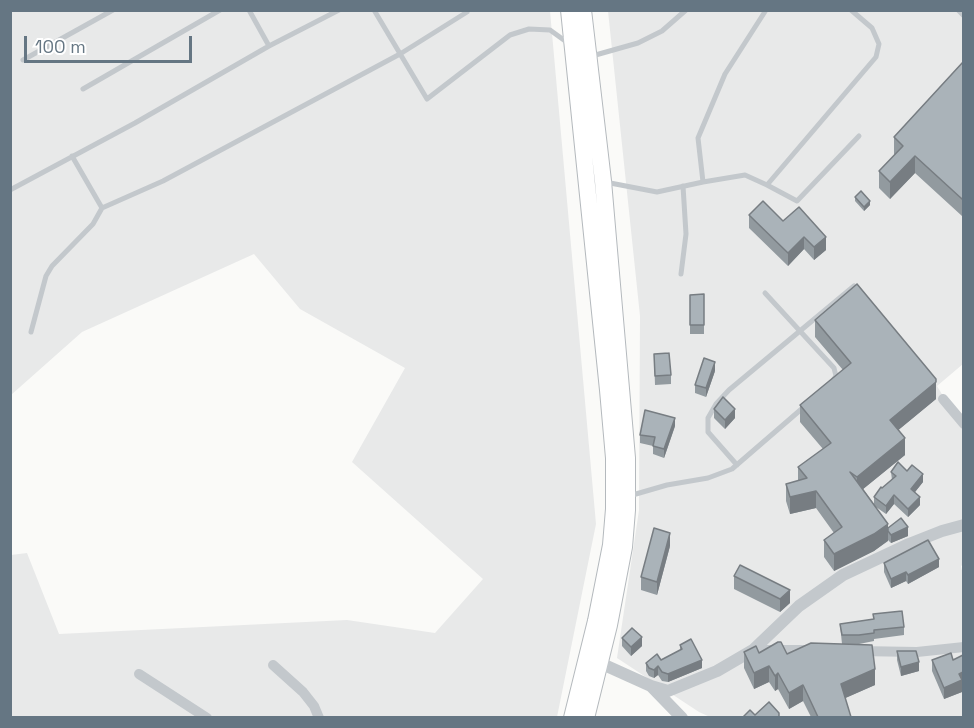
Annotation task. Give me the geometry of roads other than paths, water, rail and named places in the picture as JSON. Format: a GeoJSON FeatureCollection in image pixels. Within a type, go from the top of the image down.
{"type":"FeatureCollection","features":[{"type":"Feature","properties":{"kind":"highway"},"geometry":{"type":"LineString","coordinates":[[569,10],[614,458],[611,545],[596,621],[586,717]]}},
{"type":"Feature","properties":{"kind":"highway"},"geometry":{"type":"LineString","coordinates":[[572,717],[609,624],[624,547],[627,497],[627,458],[603,181],[583,10]]}},
{"type":"Feature","properties":{"kind":"street"},"geometry":{"type":"LineString","coordinates":[[943,399],[963,424]]}},
{"type":"Feature","properties":{"kind":"street"},"geometry":{"type":"LineString","coordinates":[[593,662],[668,692],[717,671],[753,650],[799,606],[843,575],[920,539],[963,525]]}},
{"type":"Feature","properties":{"kind":"street"},"geometry":{"type":"LineString","coordinates":[[843,651],[917,652],[963,647]]}},
{"type":"Feature","properties":{"kind":"street"},"geometry":{"type":"LineString","coordinates":[[753,650],[813,651]]}},
{"type":"Feature","properties":{"kind":"street"},"geometry":{"type":"LineString","coordinates":[[273,665],[308,699],[319,717]]}},
{"type":"Feature","properties":{"kind":"street"},"geometry":{"type":"LineString","coordinates":[[139,674],[207,717]]}},
{"type":"Feature","properties":{"kind":"street"},"geometry":{"type":"LineString","coordinates":[[651,686],[681,717]]}},
{"type":"Feature","properties":{"kind":"lane"},"geometry":{"type":"LineString","coordinates":[[22,60],[113,10]]}},
{"type":"Feature","properties":{"kind":"lane"},"geometry":{"type":"LineString","coordinates":[[83,89],[220,10]]}},
{"type":"Feature","properties":{"kind":"lane"},"geometry":{"type":"LineString","coordinates":[[249,10],[269,46]]}},
{"type":"Feature","properties":{"kind":"lane"},"geometry":{"type":"LineString","coordinates":[[10,190],[135,123],[269,46],[339,10]]}},
{"type":"Feature","properties":{"kind":"lane"},"geometry":{"type":"LineString","coordinates":[[374,10],[427,99],[510,34],[529,29],[550,30],[573,46]]}},
{"type":"Feature","properties":{"kind":"lane"},"geometry":{"type":"LineString","coordinates":[[588,58],[638,43],[662,31],[686,10]]}},
{"type":"Feature","properties":{"kind":"lane"},"geometry":{"type":"LineString","coordinates":[[703,182],[698,138],[725,74],[766,10]]}},
{"type":"Feature","properties":{"kind":"lane"},"geometry":{"type":"LineString","coordinates":[[767,185],[876,57],[879,44],[872,28],[851,10]]}},
{"type":"Feature","properties":{"kind":"lane"},"geometry":{"type":"LineString","coordinates":[[958,10],[963,16]]}},
{"type":"Feature","properties":{"kind":"lane"},"geometry":{"type":"LineString","coordinates":[[31,332],[46,276],[52,266],[93,224],[102,208],[163,181],[400,54],[467,12]]}},
{"type":"Feature","properties":{"kind":"lane"},"geometry":{"type":"LineString","coordinates":[[603,181],[657,192],[745,176],[797,201],[860,135]]}},
{"type":"Feature","properties":{"kind":"lane"},"geometry":{"type":"LineString","coordinates":[[72,156],[102,208]]}},
{"type":"Feature","properties":{"kind":"lane"},"geometry":{"type":"LineString","coordinates":[[681,273],[686,234],[683,186]]}},
{"type":"Feature","properties":{"kind":"lane"},"geometry":{"type":"LineString","coordinates":[[737,465],[708,432],[708,418],[716,404],[729,390],[801,332],[854,285]]}},
{"type":"Feature","properties":{"kind":"lane"},"geometry":{"type":"LineString","coordinates":[[765,293],[834,368],[836,376],[831,386]]}},
{"type":"Feature","properties":{"kind":"lane"},"geometry":{"type":"LineString","coordinates":[[627,497],[732,470],[809,404]]}}]}
